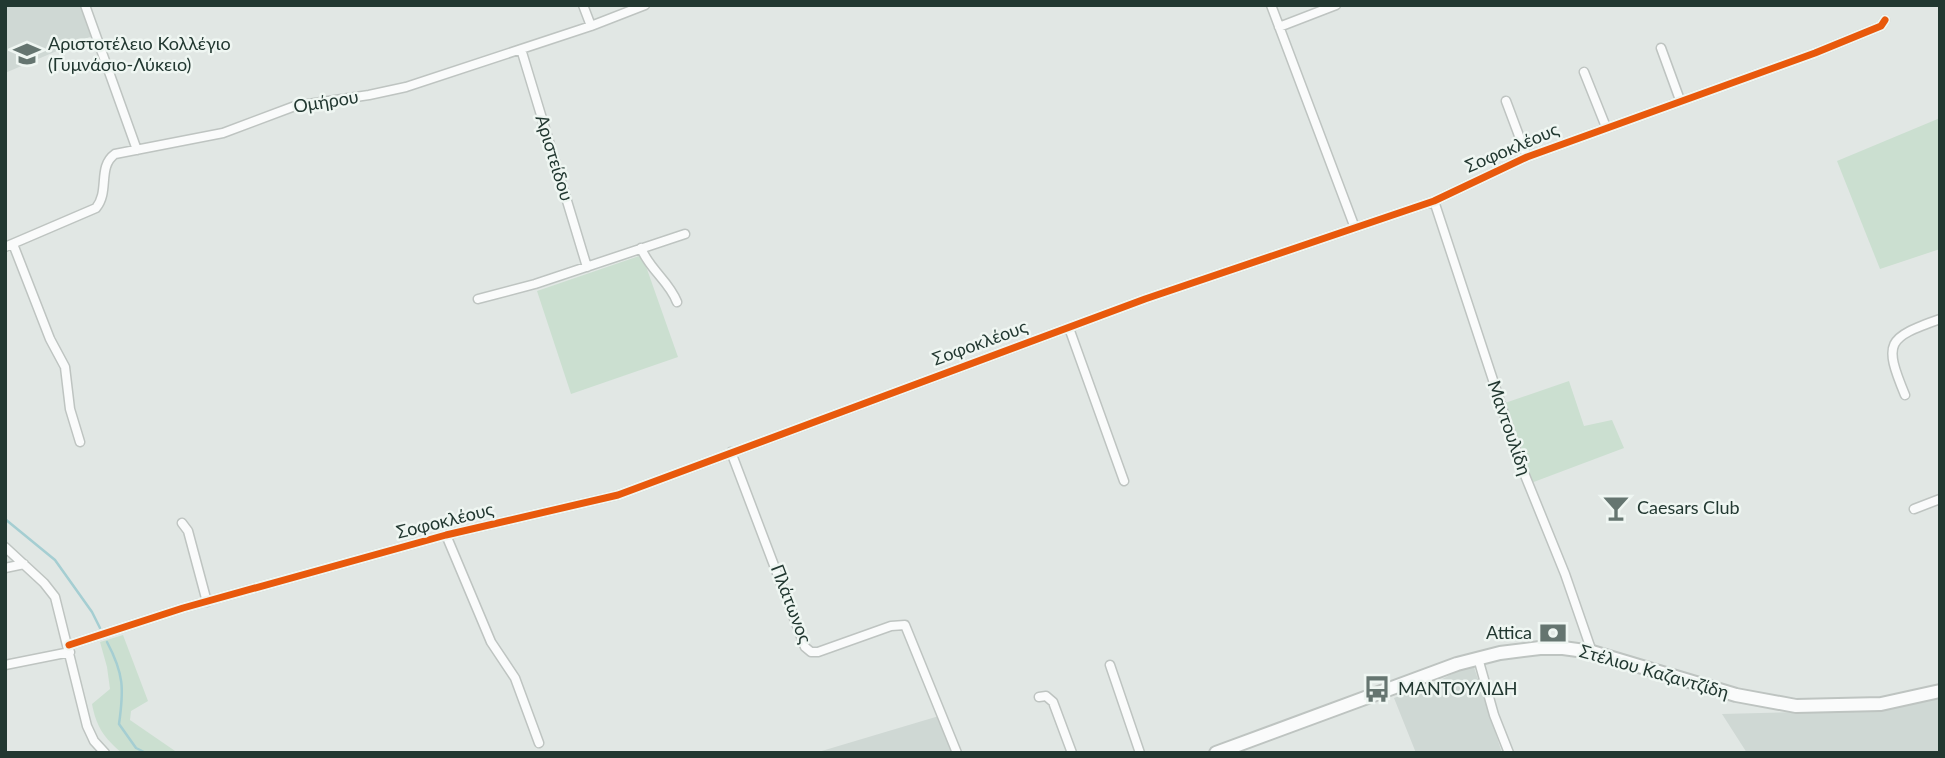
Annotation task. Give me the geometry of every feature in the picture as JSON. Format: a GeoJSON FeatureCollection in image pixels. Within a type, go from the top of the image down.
{"type":"FeatureCollection","features":[{"type":"Feature","properties":{"kind":"main road","name":"Στέλιου Καζαντζίδη"},"geometry":{"type":"LineString","coordinates":[[1216,753],[1431,672],[1500,653],[1540,648],[1592,652],[1736,695],[1796,706],[1881,704],[1940,691]]}},
{"type":"Feature","properties":{"kind":"street"},"geometry":{"type":"LineString","coordinates":[[85,5],[137,150]]}},
{"type":"Feature","properties":{"kind":"street"},"geometry":{"type":"LineString","coordinates":[[583,5],[591,26]]}},
{"type":"Feature","properties":{"kind":"street","name":"Ομήρου"},"geometry":{"type":"LineString","coordinates":[[9,245],[96,208],[104,194],[105,169],[115,154],[223,133],[295,106],[387,92],[591,26],[645,5]]}},
{"type":"Feature","properties":{"kind":"street"},"geometry":{"type":"LineString","coordinates":[[1271,5],[1355,228]]}},
{"type":"Feature","properties":{"kind":"street"},"geometry":{"type":"LineString","coordinates":[[1279,27],[1336,5]]}},
{"type":"Feature","properties":{"kind":"street","name":"Σοφοκλέους"},"geometry":{"type":"LineString","coordinates":[[5,665],[69,648],[207,602],[446,534],[603,500],[1145,299],[1434,201],[1528,157],[1855,38],[1881,26],[1885,20]]}},
{"type":"Feature","properties":{"kind":"street"},"geometry":{"type":"LineString","coordinates":[[1661,48],[1680,100]]}},
{"type":"Feature","properties":{"kind":"street","name":"Αριστείδου"},"geometry":{"type":"LineString","coordinates":[[521,49],[587,267]]}},
{"type":"Feature","properties":{"kind":"street"},"geometry":{"type":"LineString","coordinates":[[1584,72],[1606,127]]}},
{"type":"Feature","properties":{"kind":"street"},"geometry":{"type":"LineString","coordinates":[[1506,101],[1528,157]]}},
{"type":"Feature","properties":{"kind":"street","name":"Μαντουλίδη"},"geometry":{"type":"LineString","coordinates":[[1434,201],[1522,468],[1565,574],[1592,652]]}},
{"type":"Feature","properties":{"kind":"street"},"geometry":{"type":"LineString","coordinates":[[478,299],[587,267],[685,234]]}},
{"type":"Feature","properties":{"kind":"street"},"geometry":{"type":"LineString","coordinates":[[9,245],[65,367],[70,409],[80,442]]}},
{"type":"Feature","properties":{"kind":"street"},"geometry":{"type":"LineString","coordinates":[[641,248],[645,257],[669,286],[677,302]]}},
{"type":"Feature","properties":{"kind":"street"},"geometry":{"type":"LineString","coordinates":[[1905,395],[1894,368],[1893,344],[1899,336],[1940,319]]}},
{"type":"Feature","properties":{"kind":"street"},"geometry":{"type":"LineString","coordinates":[[1069,328],[1124,481]]}},
{"type":"Feature","properties":{"kind":"street","name":"Πλάτωνος"},"geometry":{"type":"LineString","coordinates":[[732,452],[805,647],[811,652],[818,652],[891,626],[905,625],[957,753]]}},
{"type":"Feature","properties":{"kind":"street"},"geometry":{"type":"LineString","coordinates":[[1914,509],[1940,499]]}},
{"type":"Feature","properties":{"kind":"street"},"geometry":{"type":"LineString","coordinates":[[182,523],[188,531],[207,602]]}},
{"type":"Feature","properties":{"kind":"street"},"geometry":{"type":"LineString","coordinates":[[446,534],[491,642],[515,678],[539,743]]}},
{"type":"Feature","properties":{"kind":"street"},"geometry":{"type":"LineString","coordinates":[[5,547],[55,597],[87,726],[94,741],[105,753]]}},
{"type":"Feature","properties":{"kind":"street"},"geometry":{"type":"LineString","coordinates":[[5,568],[24,564]]}},
{"type":"Feature","properties":{"kind":"street"},"geometry":{"type":"LineString","coordinates":[[1478,658],[1494,715],[1509,753]]}},
{"type":"Feature","properties":{"kind":"street"},"geometry":{"type":"LineString","coordinates":[[1110,664],[1140,753]]}},
{"type":"Feature","properties":{"kind":"street"},"geometry":{"type":"LineString","coordinates":[[1039,697],[1046,696],[1053,702],[1072,753]]}},
{"type":"Feature","properties":{"kind":"shaded area","name":"Αριστοτέλειο Κολλέγιο (Γυμνάσιο-Λύκειο)"},"geometry":{"type":"Polygon","coordinates":[[[5,5],[81,5],[92,36],[5,73],[5,5]]]}},
{"type":"Feature","properties":{"kind":"shaded area"},"geometry":{"type":"Polygon","coordinates":[[[1473,664],[1502,753],[1416,753],[1394,698],[1473,664]]]}},
{"type":"Feature","properties":{"kind":"shaded area"},"geometry":{"type":"Polygon","coordinates":[[[1940,695],[1940,753],[1747,753],[1722,714],[1892,707],[1940,695]]]}},
{"type":"Feature","properties":{"kind":"shaded area"},"geometry":{"type":"Polygon","coordinates":[[[939,716],[953,753],[815,753],[939,716]]]}},
{"type":"Feature","properties":{"kind":"green space"},"geometry":{"type":"Polygon","coordinates":[[[1940,118],[1940,249],[1880,269],[1837,161],[1940,118]]]}},
{"type":"Feature","properties":{"kind":"green space"},"geometry":{"type":"Polygon","coordinates":[[[642,255],[678,357],[571,394],[537,291],[642,255]]]}},
{"type":"Feature","properties":{"kind":"green space"},"geometry":{"type":"Polygon","coordinates":[[[1569,381],[1584,426],[1612,420],[1624,448],[1531,483],[1505,403],[1569,381]]]}},
{"type":"Feature","properties":{"kind":"green space"},"geometry":{"type":"Polygon","coordinates":[[[123,635],[148,701],[131,711],[130,720],[178,753],[122,753],[106,737],[96,719],[92,704],[110,689],[100,642],[123,635]]]}},
{"type":"Feature","properties":{"kind":"waterway"},"geometry":{"type":"LineString","coordinates":[[5,519],[55,560],[92,612],[100,628]]}},
{"type":"Feature","properties":{"kind":"waterway"},"geometry":{"type":"LineString","coordinates":[[107,642],[120,673],[122,701],[119,724],[136,748],[146,753]]}},
{"type":"Feature","properties":{"kind":"cycle path"},"geometry":{"type":"LineString","coordinates":[[69,645],[183,608],[446,535],[618,495],[1145,299],[1434,201],[1527,157],[1815,53],[1881,26],[1885,20]]}},
{"type":"Feature","properties":{"kind":"place","name":"Αριστοτέλειο Κολλέγιο (Γυμνάσιο-Λύκειο)"},"geometry":{"type":"Point","coordinates":[27,54]}},
{"type":"Feature","properties":{"kind":"place","name":"Caesars Club"},"geometry":{"type":"Point","coordinates":[1616,508]}},
{"type":"Feature","properties":{"kind":"place","name":"Attica"},"geometry":{"type":"Point","coordinates":[1553,633]}},
{"type":"Feature","properties":{"kind":"place","name":"ΜΑΝΤΟΥΛΙΔΗ"},"geometry":{"type":"Point","coordinates":[1377,689]}}]}
